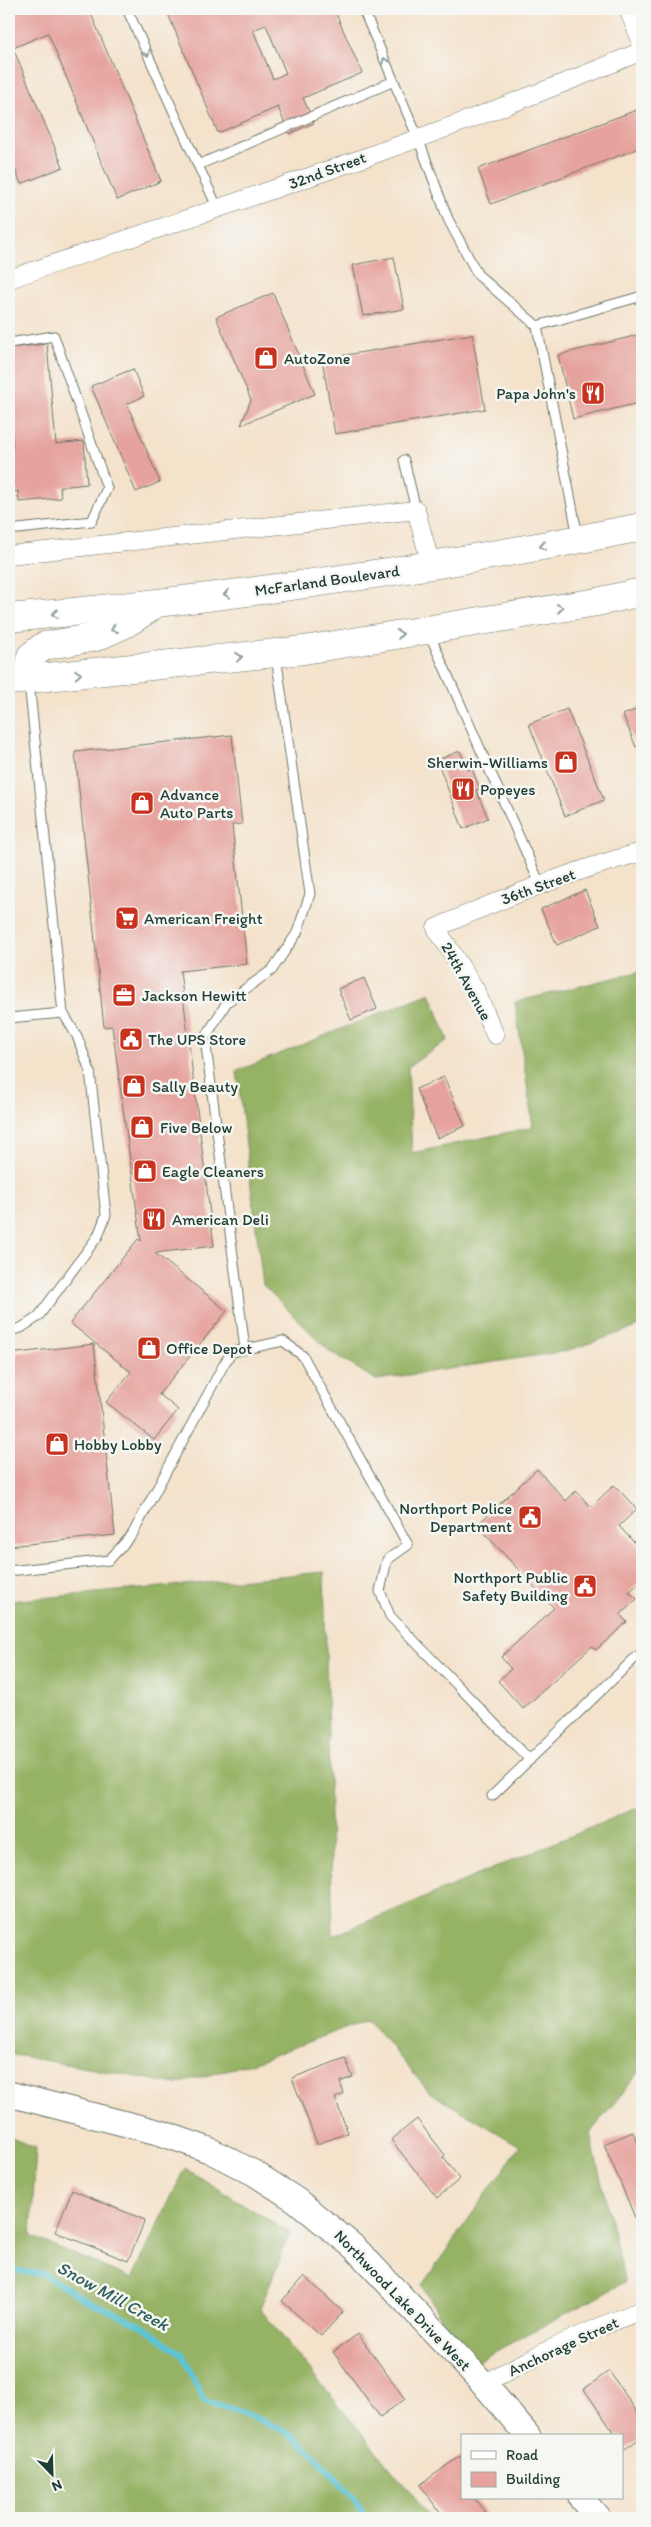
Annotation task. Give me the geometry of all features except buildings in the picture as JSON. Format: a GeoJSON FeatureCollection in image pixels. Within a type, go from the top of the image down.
{"type":"FeatureCollection","features":[{"type":"Feature","properties":{"kind":"highway","name":"McFarland Boulevard"},"geometry":{"type":"LineString","coordinates":[[9,618],[156,605],[431,565],[642,527]]}},
{"type":"Feature","properties":{"kind":"highway"},"geometry":{"type":"LineString","coordinates":[[19,680],[276,653],[428,630],[642,592]]}},
{"type":"Feature","properties":{"kind":"highway"},"geometry":{"type":"LineString","coordinates":[[19,680],[31,656],[44,646],[96,637],[125,624],[156,605]]}},
{"type":"Feature","properties":{"kind":"street"},"geometry":{"type":"LineString","coordinates":[[628,9],[642,43]]}},
{"type":"Feature","properties":{"kind":"street","name":"32nd Street"},"geometry":{"type":"LineString","coordinates":[[9,279],[218,209],[418,138],[563,84],[642,51]]}},
{"type":"Feature","properties":{"kind":"street"},"geometry":{"type":"LineString","coordinates":[[9,555],[416,510],[431,565]]}},
{"type":"Feature","properties":{"kind":"street","name":"36th Street"},"geometry":{"type":"LineString","coordinates":[[436,928],[540,884],[642,852]]}},
{"type":"Feature","properties":{"kind":"street","name":"24th Avenue"},"geometry":{"type":"LineString","coordinates":[[436,928],[475,989],[495,1035]]}},
{"type":"Feature","properties":{"kind":"street","name":"Northwood Lake Drive West"},"geometry":{"type":"LineString","coordinates":[[9,2094],[161,2133],[209,2150],[254,2172],[296,2200],[355,2248],[484,2384],[526,2434]]}},
{"type":"Feature","properties":{"kind":"street","name":"Anchorage Street"},"geometry":{"type":"LineString","coordinates":[[484,2384],[533,2356],[580,2334],[642,2310]]}},
{"type":"Feature","properties":{"kind":"street"},"geometry":{"type":"LineString","coordinates":[[583,2500],[598,2518]]}},
{"type":"Feature","properties":{"kind":"lane"},"geometry":{"type":"LineString","coordinates":[[127,9],[218,209]]}},
{"type":"Feature","properties":{"kind":"lane"},"geometry":{"type":"LineString","coordinates":[[363,9],[418,138],[448,219],[478,275],[537,326],[578,540]]}},
{"type":"Feature","properties":{"kind":"lane"},"geometry":{"type":"LineString","coordinates":[[198,165],[394,81]]}},
{"type":"Feature","properties":{"kind":"lane"},"geometry":{"type":"LineString","coordinates":[[537,326],[642,296]]}},
{"type":"Feature","properties":{"kind":"lane"},"geometry":{"type":"LineString","coordinates":[[9,343],[54,336],[107,488],[92,521],[9,530]]}},
{"type":"Feature","properties":{"kind":"lane"},"geometry":{"type":"LineString","coordinates":[[404,460],[416,510]]}},
{"type":"Feature","properties":{"kind":"lane"},"geometry":{"type":"LineString","coordinates":[[428,630],[540,884]]}},
{"type":"Feature","properties":{"kind":"lane"},"geometry":{"type":"LineString","coordinates":[[245,1349],[205,1038],[227,1002],[272,970],[297,933],[310,894],[276,653]]}},
{"type":"Feature","properties":{"kind":"lane"},"geometry":{"type":"LineString","coordinates":[[9,1331],[21,1328],[38,1317],[98,1236],[106,1215],[90,1071],[77,1036],[64,1013],[19,680]]}},
{"type":"Feature","properties":{"kind":"lane"},"geometry":{"type":"LineString","coordinates":[[9,1018],[64,1013]]}},
{"type":"Feature","properties":{"kind":"lane"},"geometry":{"type":"LineString","coordinates":[[9,1571],[109,1560],[132,1536],[232,1352],[283,1341],[303,1356],[408,1545],[387,1560],[381,1583],[380,1590],[390,1616],[530,1760]]}},
{"type":"Feature","properties":{"kind":"lane"},"geometry":{"type":"LineString","coordinates":[[492,1796],[642,1654]]}},
{"type":"Feature","properties":{"kind":"green space"},"geometry":{"type":"Polygon","coordinates":[[[642,971],[642,1325],[567,1351],[376,1380],[329,1351],[263,1285],[237,1071],[430,993],[448,1040],[408,1067],[412,1153],[533,1127],[515,1002],[642,971]]]}},
{"type":"Feature","properties":{"kind":"green space"},"geometry":{"type":"Polygon","coordinates":[[[324,1572],[333,1936],[642,1806],[642,2069],[590,2133],[625,2282],[468,2366],[422,2285],[520,2146],[429,2092],[368,2019],[258,2061],[177,2084],[9,2054],[9,1601],[324,1572]]]}},
{"type":"Feature","properties":{"kind":"green space"},"geometry":{"type":"Polygon","coordinates":[[[9,2137],[36,2148],[31,2236],[132,2279],[185,2168],[290,2233],[260,2309],[431,2518],[9,2518],[9,2137]]]}},
{"type":"Feature","properties":{"kind":"waterway","name":"Snow Mill Creek"},"geometry":{"type":"LineString","coordinates":[[9,2270],[43,2274],[86,2300],[144,2327],[182,2354],[204,2401],[232,2409],[280,2428],[302,2443],[355,2498],[365,2518]]}},
{"type":"Feature","properties":{"kind":"place","name":"AutoZone"},"geometry":{"type":"Point","coordinates":[266,358]}},
{"type":"Feature","properties":{"kind":"place","name":"Papa John's"},"geometry":{"type":"Point","coordinates":[593,393]}},
{"type":"Feature","properties":{"kind":"place","name":"Sherwin-Williams"},"geometry":{"type":"Point","coordinates":[566,762]}},
{"type":"Feature","properties":{"kind":"place","name":"Popeyes"},"geometry":{"type":"Point","coordinates":[463,789]}},
{"type":"Feature","properties":{"kind":"place","name":"Advance Auto Parts"},"geometry":{"type":"Point","coordinates":[142,803]}},
{"type":"Feature","properties":{"kind":"place","name":"American Freight"},"geometry":{"type":"Point","coordinates":[127,918]}},
{"type":"Feature","properties":{"kind":"place","name":"Jackson Hewitt"},"geometry":{"type":"Point","coordinates":[124,995]}},
{"type":"Feature","properties":{"kind":"place","name":"The UPS Store"},"geometry":{"type":"Point","coordinates":[131,1039]}},
{"type":"Feature","properties":{"kind":"place","name":"Sally Beauty"},"geometry":{"type":"Point","coordinates":[134,1086]}},
{"type":"Feature","properties":{"kind":"place","name":"Five Below"},"geometry":{"type":"Point","coordinates":[142,1127]}},
{"type":"Feature","properties":{"kind":"place","name":"Eagle Cleaners"},"geometry":{"type":"Point","coordinates":[145,1171]}},
{"type":"Feature","properties":{"kind":"place","name":"American Deli"},"geometry":{"type":"Point","coordinates":[154,1219]}},
{"type":"Feature","properties":{"kind":"place","name":"Office Depot"},"geometry":{"type":"Point","coordinates":[149,1348]}},
{"type":"Feature","properties":{"kind":"place","name":"Hobby Lobby"},"geometry":{"type":"Point","coordinates":[57,1444]}},
{"type":"Feature","properties":{"kind":"place","name":"Northport Police Department"},"geometry":{"type":"Point","coordinates":[530,1517]}},
{"type":"Feature","properties":{"kind":"place","name":"Northport Public Safety Building"},"geometry":{"type":"Point","coordinates":[585,1586]}}]}
